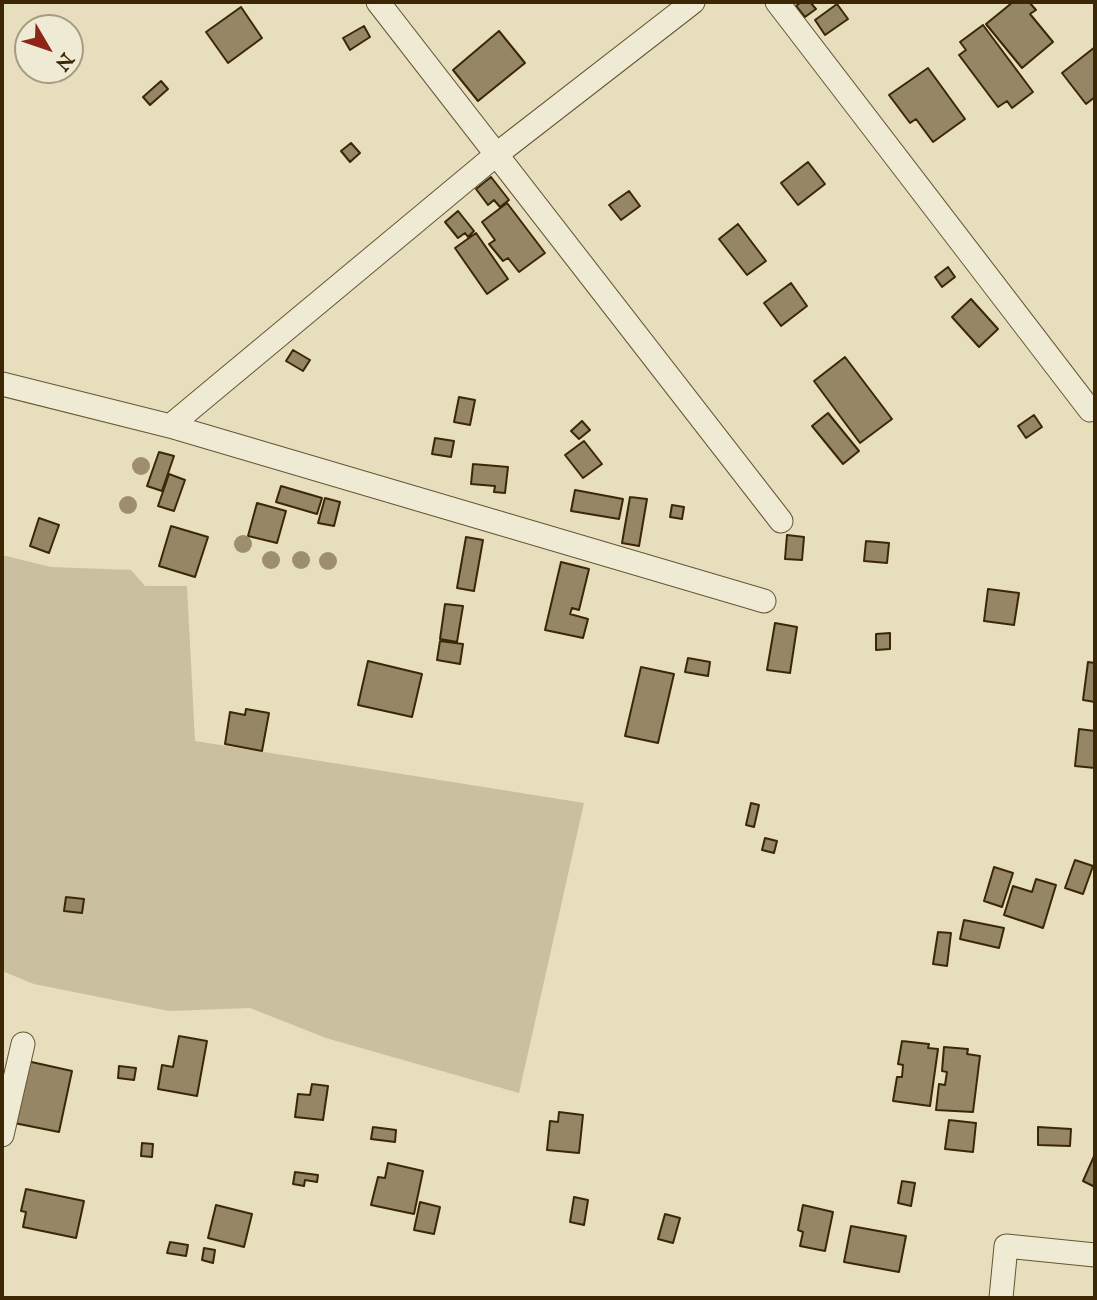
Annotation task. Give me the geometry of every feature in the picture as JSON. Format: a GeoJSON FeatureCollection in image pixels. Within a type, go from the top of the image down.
{"type":"FeatureCollection","features":[{"type":"Feature","properties":{"kind":"street"},"geometry":{"type":"LineString","coordinates":[[378,2],[781,521]]}},
{"type":"Feature","properties":{"kind":"street"},"geometry":{"type":"LineString","coordinates":[[170,426],[496,154],[694,2]]}},
{"type":"Feature","properties":{"kind":"street"},"geometry":{"type":"LineString","coordinates":[[777,2],[1090,410]]}},
{"type":"Feature","properties":{"kind":"street"},"geometry":{"type":"LineString","coordinates":[[2,384],[170,426],[764,601]]}},
{"type":"Feature","properties":{"kind":"street"},"geometry":{"type":"LineString","coordinates":[[2,1135],[23,1044]]}},
{"type":"Feature","properties":{"kind":"street"},"geometry":{"type":"LineString","coordinates":[[1001,1298],[1006,1246],[1095,1255]]}},
{"type":"Feature","properties":{"kind":"shaded area"},"geometry":{"type":"Polygon","coordinates":[[[2,555],[51,567],[131,570],[145,586],[187,586],[195,741],[584,803],[519,1093],[326,1038],[250,1008],[169,1011],[34,984],[2,971],[2,555]]]}},
{"type":"Feature","properties":{"kind":"building"},"geometry":{"type":"Polygon","coordinates":[[[801,2],[810,2],[816,9],[805,17],[796,6],[801,2]]]}},
{"type":"Feature","properties":{"kind":"building"},"geometry":{"type":"Polygon","coordinates":[[[1013,2],[1029,2],[1036,10],[1030,14],[1053,42],[1022,68],[986,24],[1013,2]]]}},
{"type":"Feature","properties":{"kind":"building"},"geometry":{"type":"Polygon","coordinates":[[[837,4],[848,19],[825,35],[815,20],[837,4]]]}},
{"type":"Feature","properties":{"kind":"building"},"geometry":{"type":"Polygon","coordinates":[[[241,7],[262,38],[228,63],[206,32],[241,7]]]}},
{"type":"Feature","properties":{"kind":"building"},"geometry":{"type":"Polygon","coordinates":[[[983,25],[1033,92],[1012,108],[1007,101],[998,107],[959,55],[966,50],[960,42],[983,25]]]}},
{"type":"Feature","properties":{"kind":"building"},"geometry":{"type":"Polygon","coordinates":[[[364,26],[370,37],[350,50],[343,38],[364,26]]]}},
{"type":"Feature","properties":{"kind":"building"},"geometry":{"type":"Polygon","coordinates":[[[499,31],[525,63],[478,101],[453,70],[499,31]]]}},
{"type":"Feature","properties":{"kind":"building"},"geometry":{"type":"Polygon","coordinates":[[[1095,47],[1095,97],[1086,104],[1062,73],[1095,47]]]}},
{"type":"Feature","properties":{"kind":"building"},"geometry":{"type":"Polygon","coordinates":[[[928,68],[965,119],[933,142],[916,119],[910,123],[889,95],[928,68]]]}},
{"type":"Feature","properties":{"kind":"building"},"geometry":{"type":"Polygon","coordinates":[[[161,81],[168,89],[150,105],[143,97],[161,81]]]}},
{"type":"Feature","properties":{"kind":"building"},"geometry":{"type":"Polygon","coordinates":[[[351,143],[360,153],[350,162],[341,151],[351,143]]]}},
{"type":"Feature","properties":{"kind":"building"},"geometry":{"type":"Polygon","coordinates":[[[808,162],[825,184],[798,205],[781,183],[808,162]]]}},
{"type":"Feature","properties":{"kind":"building"},"geometry":{"type":"Polygon","coordinates":[[[491,177],[509,200],[500,207],[494,200],[488,205],[476,189],[491,177]]]}},
{"type":"Feature","properties":{"kind":"building"},"geometry":{"type":"Polygon","coordinates":[[[629,191],[640,206],[621,220],[609,205],[629,191]]]}},
{"type":"Feature","properties":{"kind":"building"},"geometry":{"type":"Polygon","coordinates":[[[507,203],[545,253],[519,272],[508,258],[503,261],[489,244],[495,240],[482,222],[507,203]]]}},
{"type":"Feature","properties":{"kind":"building"},"geometry":{"type":"Polygon","coordinates":[[[458,211],[474,231],[468,237],[465,233],[458,238],[445,222],[458,211]]]}},
{"type":"Feature","properties":{"kind":"building"},"geometry":{"type":"Polygon","coordinates":[[[738,224],[766,261],[747,275],[719,239],[738,224]]]}},
{"type":"Feature","properties":{"kind":"building"},"geometry":{"type":"Polygon","coordinates":[[[476,233],[508,279],[487,294],[455,248],[476,233]]]}},
{"type":"Feature","properties":{"kind":"building"},"geometry":{"type":"Polygon","coordinates":[[[948,267],[955,277],[942,287],[935,277],[948,267]]]}},
{"type":"Feature","properties":{"kind":"building"},"geometry":{"type":"Polygon","coordinates":[[[791,283],[807,306],[781,326],[764,303],[791,283]]]}},
{"type":"Feature","properties":{"kind":"building"},"geometry":{"type":"Polygon","coordinates":[[[971,299],[998,329],[979,347],[952,317],[971,299]]]}},
{"type":"Feature","properties":{"kind":"building"},"geometry":{"type":"Polygon","coordinates":[[[293,350],[310,360],[303,371],[286,361],[293,350]]]}},
{"type":"Feature","properties":{"kind":"building"},"geometry":{"type":"Polygon","coordinates":[[[845,357],[892,419],[860,443],[814,381],[845,357]]]}},
{"type":"Feature","properties":{"kind":"building"},"geometry":{"type":"Polygon","coordinates":[[[459,397],[475,400],[470,425],[454,422],[459,397]]]}},
{"type":"Feature","properties":{"kind":"building"},"geometry":{"type":"Polygon","coordinates":[[[828,413],[859,451],[843,464],[812,426],[828,413]]]}},
{"type":"Feature","properties":{"kind":"building"},"geometry":{"type":"Polygon","coordinates":[[[1034,415],[1042,427],[1026,438],[1018,426],[1034,415]]]}},
{"type":"Feature","properties":{"kind":"building"},"geometry":{"type":"Polygon","coordinates":[[[582,421],[590,430],[579,439],[571,431],[582,421]]]}},
{"type":"Feature","properties":{"kind":"building"},"geometry":{"type":"Polygon","coordinates":[[[435,438],[454,441],[451,457],[432,454],[435,438]]]}},
{"type":"Feature","properties":{"kind":"building"},"geometry":{"type":"Polygon","coordinates":[[[584,441],[602,464],[583,478],[565,455],[584,441]]]}},
{"type":"Feature","properties":{"kind":"building"},"geometry":{"type":"Polygon","coordinates":[[[159,452],[174,456],[162,491],[147,486],[159,452]]]}},
{"type":"Feature","properties":{"kind":"building"},"geometry":{"type":"Polygon","coordinates":[[[473,464],[508,467],[505,493],[494,492],[495,486],[471,484],[473,464]]]}},
{"type":"Feature","properties":{"kind":"building"},"geometry":{"type":"Polygon","coordinates":[[[169,474],[185,480],[174,511],[158,506],[169,474]]]}},
{"type":"Feature","properties":{"kind":"building"},"geometry":{"type":"Polygon","coordinates":[[[281,486],[322,498],[317,514],[276,502],[281,486]]]}},
{"type":"Feature","properties":{"kind":"building"},"geometry":{"type":"Polygon","coordinates":[[[575,490],[623,499],[619,519],[571,511],[575,490]]]}},
{"type":"Feature","properties":{"kind":"building"},"geometry":{"type":"Polygon","coordinates":[[[630,497],[647,499],[639,546],[622,543],[630,497]]]}},
{"type":"Feature","properties":{"kind":"building"},"geometry":{"type":"Polygon","coordinates":[[[325,498],[340,502],[334,526],[318,523],[325,498]]]}},
{"type":"Feature","properties":{"kind":"building"},"geometry":{"type":"Polygon","coordinates":[[[257,503],[286,511],[277,543],[248,536],[257,503]]]}},
{"type":"Feature","properties":{"kind":"building"},"geometry":{"type":"Polygon","coordinates":[[[672,505],[684,507],[682,519],[670,517],[672,505]]]}},
{"type":"Feature","properties":{"kind":"building"},"geometry":{"type":"Polygon","coordinates":[[[39,518],[59,525],[49,553],[30,546],[39,518]]]}},
{"type":"Feature","properties":{"kind":"building"},"geometry":{"type":"Polygon","coordinates":[[[171,526],[208,537],[195,577],[159,566],[171,526]]]}},
{"type":"Feature","properties":{"kind":"building"},"geometry":{"type":"Polygon","coordinates":[[[787,535],[804,537],[802,560],[785,559],[787,535]]]}},
{"type":"Feature","properties":{"kind":"building"},"geometry":{"type":"Polygon","coordinates":[[[466,537],[483,540],[474,591],[457,588],[466,537]]]}},
{"type":"Feature","properties":{"kind":"building"},"geometry":{"type":"Polygon","coordinates":[[[866,541],[889,543],[887,563],[864,561],[866,541]]]}},
{"type":"Feature","properties":{"kind":"building"},"geometry":{"type":"Polygon","coordinates":[[[561,562],[589,569],[579,610],[572,608],[570,614],[588,619],[583,638],[545,630],[561,562]]]}},
{"type":"Feature","properties":{"kind":"building"},"geometry":{"type":"Polygon","coordinates":[[[988,589],[1019,593],[1014,625],[984,621],[988,589]]]}},
{"type":"Feature","properties":{"kind":"building"},"geometry":{"type":"Polygon","coordinates":[[[445,604],[463,606],[457,642],[440,639],[445,604]]]}},
{"type":"Feature","properties":{"kind":"building"},"geometry":{"type":"Polygon","coordinates":[[[775,623],[797,627],[790,673],[767,670],[775,623]]]}},
{"type":"Feature","properties":{"kind":"building"},"geometry":{"type":"Polygon","coordinates":[[[890,633],[890,649],[876,650],[876,634],[890,633]]]}},
{"type":"Feature","properties":{"kind":"building"},"geometry":{"type":"Polygon","coordinates":[[[440,641],[463,644],[460,664],[437,660],[440,641]]]}},
{"type":"Feature","properties":{"kind":"building"},"geometry":{"type":"Polygon","coordinates":[[[688,658],[710,662],[708,676],[685,672],[688,658]]]}},
{"type":"Feature","properties":{"kind":"building"},"geometry":{"type":"Polygon","coordinates":[[[368,661],[422,674],[412,717],[358,705],[368,661]]]}},
{"type":"Feature","properties":{"kind":"building"},"geometry":{"type":"Polygon","coordinates":[[[1088,662],[1095,663],[1095,702],[1083,700],[1088,662]]]}},
{"type":"Feature","properties":{"kind":"building"},"geometry":{"type":"Polygon","coordinates":[[[641,667],[674,674],[658,743],[625,736],[641,667]]]}},
{"type":"Feature","properties":{"kind":"building"},"geometry":{"type":"Polygon","coordinates":[[[246,709],[269,713],[262,751],[225,744],[230,712],[245,715],[246,709]]]}},
{"type":"Feature","properties":{"kind":"building"},"geometry":{"type":"Polygon","coordinates":[[[1079,729],[1095,731],[1095,768],[1075,766],[1079,729]]]}},
{"type":"Feature","properties":{"kind":"building"},"geometry":{"type":"Polygon","coordinates":[[[751,803],[759,805],[754,827],[746,825],[751,803]]]}},
{"type":"Feature","properties":{"kind":"building"},"geometry":{"type":"Polygon","coordinates":[[[765,838],[777,841],[774,853],[762,850],[765,838]]]}},
{"type":"Feature","properties":{"kind":"building"},"geometry":{"type":"Polygon","coordinates":[[[1075,860],[1093,866],[1083,894],[1065,888],[1075,860]]]}},
{"type":"Feature","properties":{"kind":"building"},"geometry":{"type":"Polygon","coordinates":[[[994,867],[1013,873],[1002,907],[984,901],[994,867]]]}},
{"type":"Feature","properties":{"kind":"building"},"geometry":{"type":"Polygon","coordinates":[[[1036,879],[1056,885],[1043,928],[1004,915],[1013,886],[1032,892],[1036,879]]]}},
{"type":"Feature","properties":{"kind":"building"},"geometry":{"type":"Polygon","coordinates":[[[66,897],[84,899],[82,913],[64,911],[66,897]]]}},
{"type":"Feature","properties":{"kind":"building"},"geometry":{"type":"Polygon","coordinates":[[[964,920],[1004,928],[999,948],[960,939],[964,920]]]}},
{"type":"Feature","properties":{"kind":"building"},"geometry":{"type":"Polygon","coordinates":[[[938,932],[951,933],[947,966],[933,964],[938,932]]]}},
{"type":"Feature","properties":{"kind":"building"},"geometry":{"type":"Polygon","coordinates":[[[179,1036],[207,1041],[197,1096],[158,1089],[162,1065],[173,1067],[179,1036]]]}},
{"type":"Feature","properties":{"kind":"building"},"geometry":{"type":"Polygon","coordinates":[[[902,1041],[929,1044],[928,1048],[938,1049],[930,1106],[893,1101],[897,1077],[902,1077],[903,1065],[898,1064],[902,1041]]]}},
{"type":"Feature","properties":{"kind":"building"},"geometry":{"type":"Polygon","coordinates":[[[944,1047],[968,1049],[967,1054],[980,1056],[973,1112],[936,1110],[939,1084],[945,1085],[947,1072],[942,1071],[944,1047]]]}},
{"type":"Feature","properties":{"kind":"building"},"geometry":{"type":"Polygon","coordinates":[[[27,1061],[72,1071],[59,1132],[14,1123],[27,1061]]]}},
{"type":"Feature","properties":{"kind":"building"},"geometry":{"type":"Polygon","coordinates":[[[119,1066],[136,1068],[134,1080],[118,1078],[119,1066]]]}},
{"type":"Feature","properties":{"kind":"building"},"geometry":{"type":"Polygon","coordinates":[[[312,1084],[328,1086],[323,1120],[295,1117],[298,1094],[310,1095],[312,1084]]]}},
{"type":"Feature","properties":{"kind":"building"},"geometry":{"type":"Polygon","coordinates":[[[559,1112],[583,1115],[579,1153],[547,1150],[550,1121],[558,1122],[559,1112]]]}},
{"type":"Feature","properties":{"kind":"building"},"geometry":{"type":"Polygon","coordinates":[[[949,1120],[976,1123],[973,1152],[945,1149],[949,1120]]]}},
{"type":"Feature","properties":{"kind":"building"},"geometry":{"type":"Polygon","coordinates":[[[373,1127],[396,1130],[395,1142],[371,1139],[373,1127]]]}},
{"type":"Feature","properties":{"kind":"building"},"geometry":{"type":"Polygon","coordinates":[[[1038,1127],[1071,1129],[1070,1146],[1038,1145],[1038,1127]]]}},
{"type":"Feature","properties":{"kind":"building"},"geometry":{"type":"Polygon","coordinates":[[[142,1143],[153,1144],[152,1157],[141,1156],[142,1143]]]}},
{"type":"Feature","properties":{"kind":"building"},"geometry":{"type":"Polygon","coordinates":[[[1095,1154],[1095,1187],[1083,1181],[1095,1154]]]}},
{"type":"Feature","properties":{"kind":"building"},"geometry":{"type":"Polygon","coordinates":[[[388,1163],[423,1171],[414,1214],[371,1205],[378,1177],[385,1178],[388,1163]]]}},
{"type":"Feature","properties":{"kind":"building"},"geometry":{"type":"Polygon","coordinates":[[[295,1172],[318,1175],[317,1182],[305,1180],[304,1186],[293,1184],[295,1172]]]}},
{"type":"Feature","properties":{"kind":"building"},"geometry":{"type":"Polygon","coordinates":[[[902,1181],[915,1183],[911,1206],[898,1203],[902,1181]]]}},
{"type":"Feature","properties":{"kind":"building"},"geometry":{"type":"Polygon","coordinates":[[[26,1189],[84,1201],[76,1238],[23,1227],[26,1212],[21,1211],[26,1189]]]}},
{"type":"Feature","properties":{"kind":"building"},"geometry":{"type":"Polygon","coordinates":[[[574,1197],[588,1200],[584,1225],[570,1222],[574,1197]]]}},
{"type":"Feature","properties":{"kind":"building"},"geometry":{"type":"Polygon","coordinates":[[[420,1202],[440,1207],[434,1234],[414,1230],[420,1202]]]}},
{"type":"Feature","properties":{"kind":"building"},"geometry":{"type":"Polygon","coordinates":[[[216,1205],[252,1214],[244,1247],[208,1238],[216,1205]]]}},
{"type":"Feature","properties":{"kind":"building"},"geometry":{"type":"Polygon","coordinates":[[[803,1205],[833,1212],[825,1251],[800,1246],[803,1232],[798,1230],[803,1205]]]}},
{"type":"Feature","properties":{"kind":"building"},"geometry":{"type":"Polygon","coordinates":[[[665,1214],[680,1218],[673,1243],[658,1239],[665,1214]]]}},
{"type":"Feature","properties":{"kind":"building"},"geometry":{"type":"Polygon","coordinates":[[[851,1226],[906,1236],[899,1272],[844,1262],[851,1226]]]}},
{"type":"Feature","properties":{"kind":"building"},"geometry":{"type":"Polygon","coordinates":[[[170,1242],[188,1245],[186,1256],[167,1253],[170,1242]]]}},
{"type":"Feature","properties":{"kind":"building"},"geometry":{"type":"Polygon","coordinates":[[[204,1248],[215,1250],[213,1263],[202,1260],[204,1248]]]}}]}
